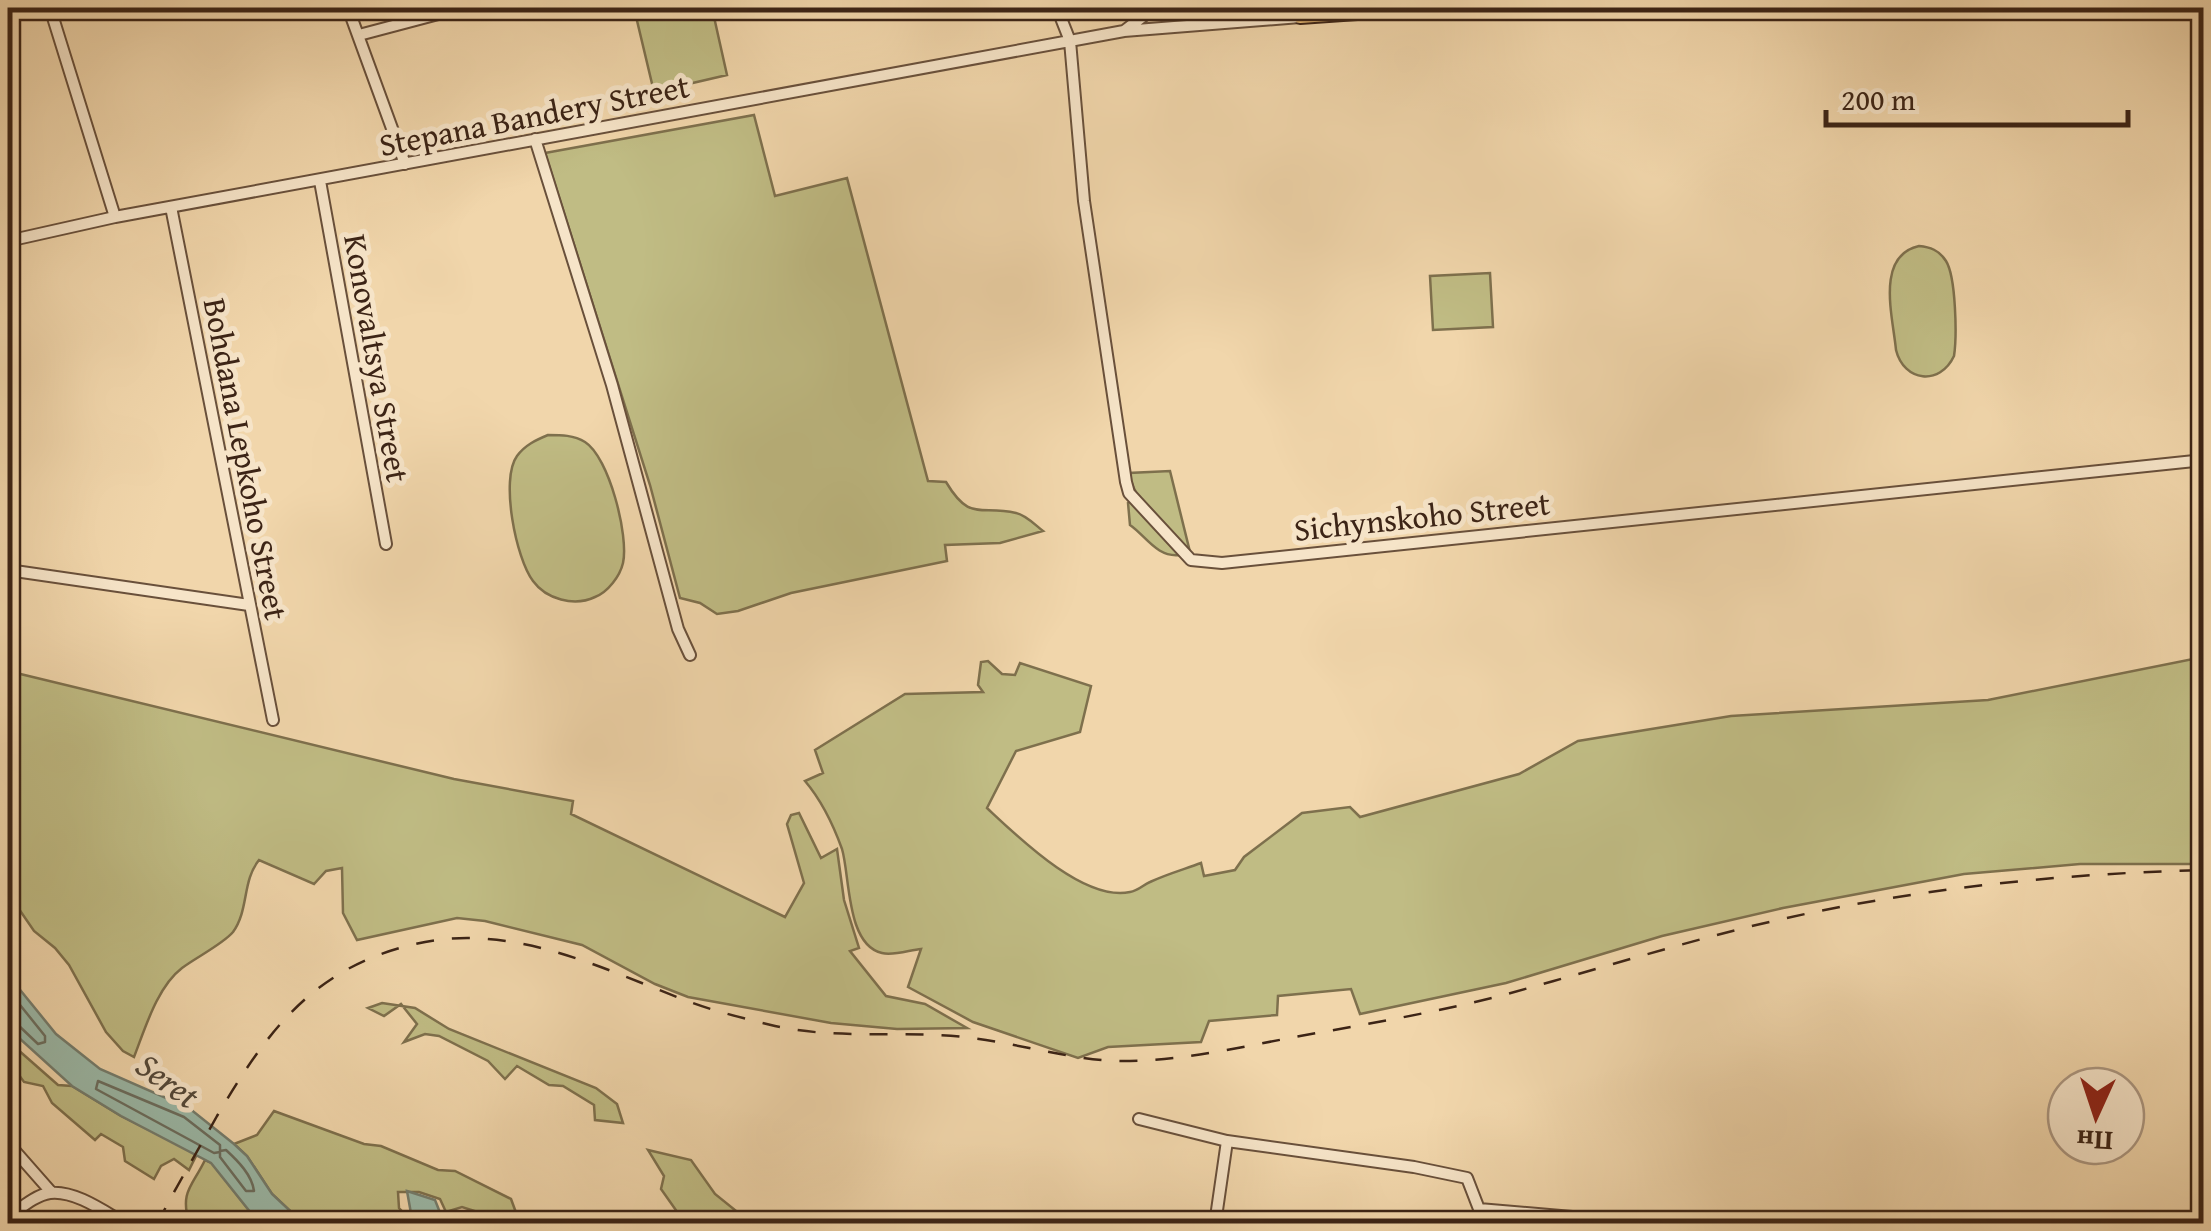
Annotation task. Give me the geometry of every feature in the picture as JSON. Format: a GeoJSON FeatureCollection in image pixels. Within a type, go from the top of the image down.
{"type":"FeatureCollection","features":[{"type":"Feature","properties":{"kind":"main road"},"geometry":{"type":"LineString","coordinates":[[1296,12],[1429,8]]}},
{"type":"Feature","properties":{"kind":"street"},"geometry":{"type":"LineString","coordinates":[[50,8],[116,217]]}},
{"type":"Feature","properties":{"kind":"street"},"geometry":{"type":"LineString","coordinates":[[348,8],[405,164]]}},
{"type":"Feature","properties":{"kind":"street"},"geometry":{"type":"LineString","coordinates":[[359,34],[462,8]]}},
{"type":"Feature","properties":{"kind":"street"},"geometry":{"type":"LineString","coordinates":[[1056,8],[1070,41]]}},
{"type":"Feature","properties":{"kind":"street"},"geometry":{"type":"LineString","coordinates":[[1124,31],[1154,8]]}},
{"type":"Feature","properties":{"kind":"street","name":"Stepana Bandery Street"},"geometry":{"type":"LineString","coordinates":[[8,241],[116,217],[1124,31],[1296,12]]}},
{"type":"Feature","properties":{"kind":"street","name":"Sichynskoho Street"},"geometry":{"type":"LineString","coordinates":[[1070,41],[1084,201],[1126,482],[1129,493],[1191,560],[1222,563],[2204,460]]}},
{"type":"Feature","properties":{"kind":"street"},"geometry":{"type":"LineString","coordinates":[[535,139],[612,385],[678,629],[690,655]]}},
{"type":"Feature","properties":{"kind":"street","name":"Konovaltsya Street"},"geometry":{"type":"LineString","coordinates":[[320,180],[386,544]]}},
{"type":"Feature","properties":{"kind":"street","name":"Bohdana Lepkoho Street"},"geometry":{"type":"LineString","coordinates":[[171,207],[273,720]]}},
{"type":"Feature","properties":{"kind":"street"},"geometry":{"type":"LineString","coordinates":[[8,570],[250,605]]}},
{"type":"Feature","properties":{"kind":"street"},"geometry":{"type":"LineString","coordinates":[[1140,1118],[1227,1141],[1414,1166],[1467,1178],[1480,1224]]}},
{"type":"Feature","properties":{"kind":"street"},"geometry":{"type":"LineString","coordinates":[[1215,1224],[1227,1141]]}},
{"type":"Feature","properties":{"kind":"street"},"geometry":{"type":"LineString","coordinates":[[8,1144],[52,1193],[89,1204],[126,1224]]}},
{"type":"Feature","properties":{"kind":"street"},"geometry":{"type":"LineString","coordinates":[[8,1217],[52,1193]]}},
{"type":"Feature","properties":{"kind":"street"},"geometry":{"type":"LineString","coordinates":[[1478,1209],[1654,1224]]}},
{"type":"Feature","properties":{"kind":"shaded area"},"geometry":{"type":"Polygon","coordinates":[[[634,8],[712,8],[727,75],[654,92],[634,8]]]}},
{"type":"Feature","properties":{"kind":"shaded area"},"geometry":{"type":"Polygon","coordinates":[[[1195,8],[1273,8],[1274,10],[1202,15],[1195,8]]]}},
{"type":"Feature","properties":{"kind":"shaded area"},"geometry":{"type":"Polygon","coordinates":[[[754,115],[775,196],[847,178],[928,481],[946,482],[969,507],[1020,514],[1043,531],[1000,543],[945,545],[947,561],[791,593],[738,611],[717,614],[700,603],[680,598],[650,485],[545,153],[754,115]]]}},
{"type":"Feature","properties":{"kind":"shaded area"},"geometry":{"type":"Polygon","coordinates":[[[1919,246],[1943,257],[1954,293],[1954,356],[1948,366],[1932,376],[1914,374],[1900,361],[1890,305],[1896,262],[1905,252],[1919,246]]]}},
{"type":"Feature","properties":{"kind":"shaded area"},"geometry":{"type":"Polygon","coordinates":[[[1490,273],[1493,327],[1433,330],[1430,276],[1490,273]]]}},
{"type":"Feature","properties":{"kind":"shaded area"},"geometry":{"type":"Polygon","coordinates":[[[548,435],[576,438],[594,450],[609,480],[620,517],[623,563],[609,587],[587,600],[561,600],[539,587],[527,570],[516,538],[510,500],[512,467],[524,449],[548,435]]]}},
{"type":"Feature","properties":{"kind":"shaded area"},"geometry":{"type":"Polygon","coordinates":[[[1170,471],[1189,555],[1138,497],[1129,473],[1170,471]]]}},
{"type":"Feature","properties":{"kind":"shaded area"},"geometry":{"type":"Polygon","coordinates":[[[1131,501],[1180,555],[1158,550],[1130,525],[1131,501]]]}},
{"type":"Feature","properties":{"kind":"shaded area"},"geometry":{"type":"Polygon","coordinates":[[[2203,657],[2203,864],[2080,864],[1964,874],[1783,908],[1662,936],[1506,983],[1360,1014],[1351,989],[1278,996],[1277,1015],[1209,1021],[1201,1042],[1108,1047],[1078,1058],[973,1022],[908,987],[921,949],[882,953],[862,937],[852,908],[842,849],[826,813],[805,781],[823,773],[815,750],[905,694],[983,692],[978,685],[981,662],[988,661],[1002,674],[1015,675],[1020,663],[1091,686],[1080,732],[1016,751],[987,808],[1034,850],[1073,877],[1112,892],[1130,892],[1201,863],[1204,876],[1235,870],[1244,857],[1302,813],[1350,807],[1360,817],[1519,774],[1578,741],[1731,716],[1988,700],[2203,657]]]}},
{"type":"Feature","properties":{"kind":"shaded area"},"geometry":{"type":"Polygon","coordinates":[[[8,671],[454,779],[573,801],[571,814],[785,917],[804,883],[787,824],[791,815],[799,813],[821,858],[837,849],[844,900],[859,948],[850,951],[886,996],[925,1004],[967,1028],[897,1029],[831,1023],[688,997],[582,945],[485,921],[457,918],[357,940],[343,913],[342,868],[326,871],[314,884],[259,860],[233,932],[173,976],[153,1009],[134,1057],[106,1032],[69,965],[34,931],[8,893],[8,671]]]}},
{"type":"Feature","properties":{"kind":"shaded area"},"geometry":{"type":"Polygon","coordinates":[[[382,1003],[399,1006],[384,1016],[368,1008],[382,1003]]]}},
{"type":"Feature","properties":{"kind":"shaded area"},"geometry":{"type":"Polygon","coordinates":[[[403,1006],[415,1008],[449,1029],[596,1088],[617,1104],[623,1123],[595,1120],[594,1105],[517,1066],[505,1079],[488,1061],[439,1036],[425,1034],[404,1042],[417,1024],[403,1006]]]}},
{"type":"Feature","properties":{"kind":"shaded area"},"geometry":{"type":"Polygon","coordinates":[[[8,1041],[58,1085],[72,1086],[197,1154],[189,1170],[174,1159],[161,1166],[154,1179],[125,1161],[123,1147],[101,1134],[95,1140],[52,1103],[43,1086],[24,1082],[8,1060],[8,1041]]]}},
{"type":"Feature","properties":{"kind":"shaded area"},"geometry":{"type":"Polygon","coordinates":[[[274,1111],[364,1144],[381,1146],[438,1170],[455,1171],[511,1199],[518,1218],[510,1222],[462,1207],[446,1212],[440,1199],[419,1192],[398,1192],[399,1208],[413,1223],[303,1223],[272,1194],[247,1156],[234,1144],[257,1135],[274,1111]]]}},
{"type":"Feature","properties":{"kind":"shaded area"},"geometry":{"type":"Polygon","coordinates":[[[648,1150],[691,1160],[715,1194],[751,1223],[685,1223],[661,1189],[664,1176],[648,1150]]]}},
{"type":"Feature","properties":{"kind":"shaded area"},"geometry":{"type":"Polygon","coordinates":[[[205,1160],[212,1163],[259,1223],[189,1223],[187,1196],[205,1160]]]}},
{"type":"Feature","properties":{"kind":"water"},"geometry":{"type":"Polygon","coordinates":[[[8,975],[56,1034],[100,1069],[189,1108],[234,1144],[247,1156],[272,1194],[303,1223],[259,1223],[211,1163],[72,1086],[8,1028],[8,975]]]}},
{"type":"Feature","properties":{"kind":"water"},"geometry":{"type":"Polygon","coordinates":[[[407,1191],[435,1200],[441,1215],[457,1217],[469,1212],[480,1221],[495,1219],[501,1223],[419,1223],[412,1219],[407,1191]]]}},
{"type":"Feature","properties":{"kind":"railway"},"geometry":{"type":"LineString","coordinates":[[157,1224],[235,1086],[295,1008],[346,970],[411,945],[447,939],[519,943],[588,962],[711,1009],[798,1030],[964,1037],[1088,1059],[1130,1061],[1213,1052],[1443,1009],[1740,929],[1855,904],[2028,880],[2204,870]]}},
{"type":"Feature","properties":{"kind":"water label","name":"Seret"},"geometry":{"type":"Point","coordinates":[168,1080]}}]}
